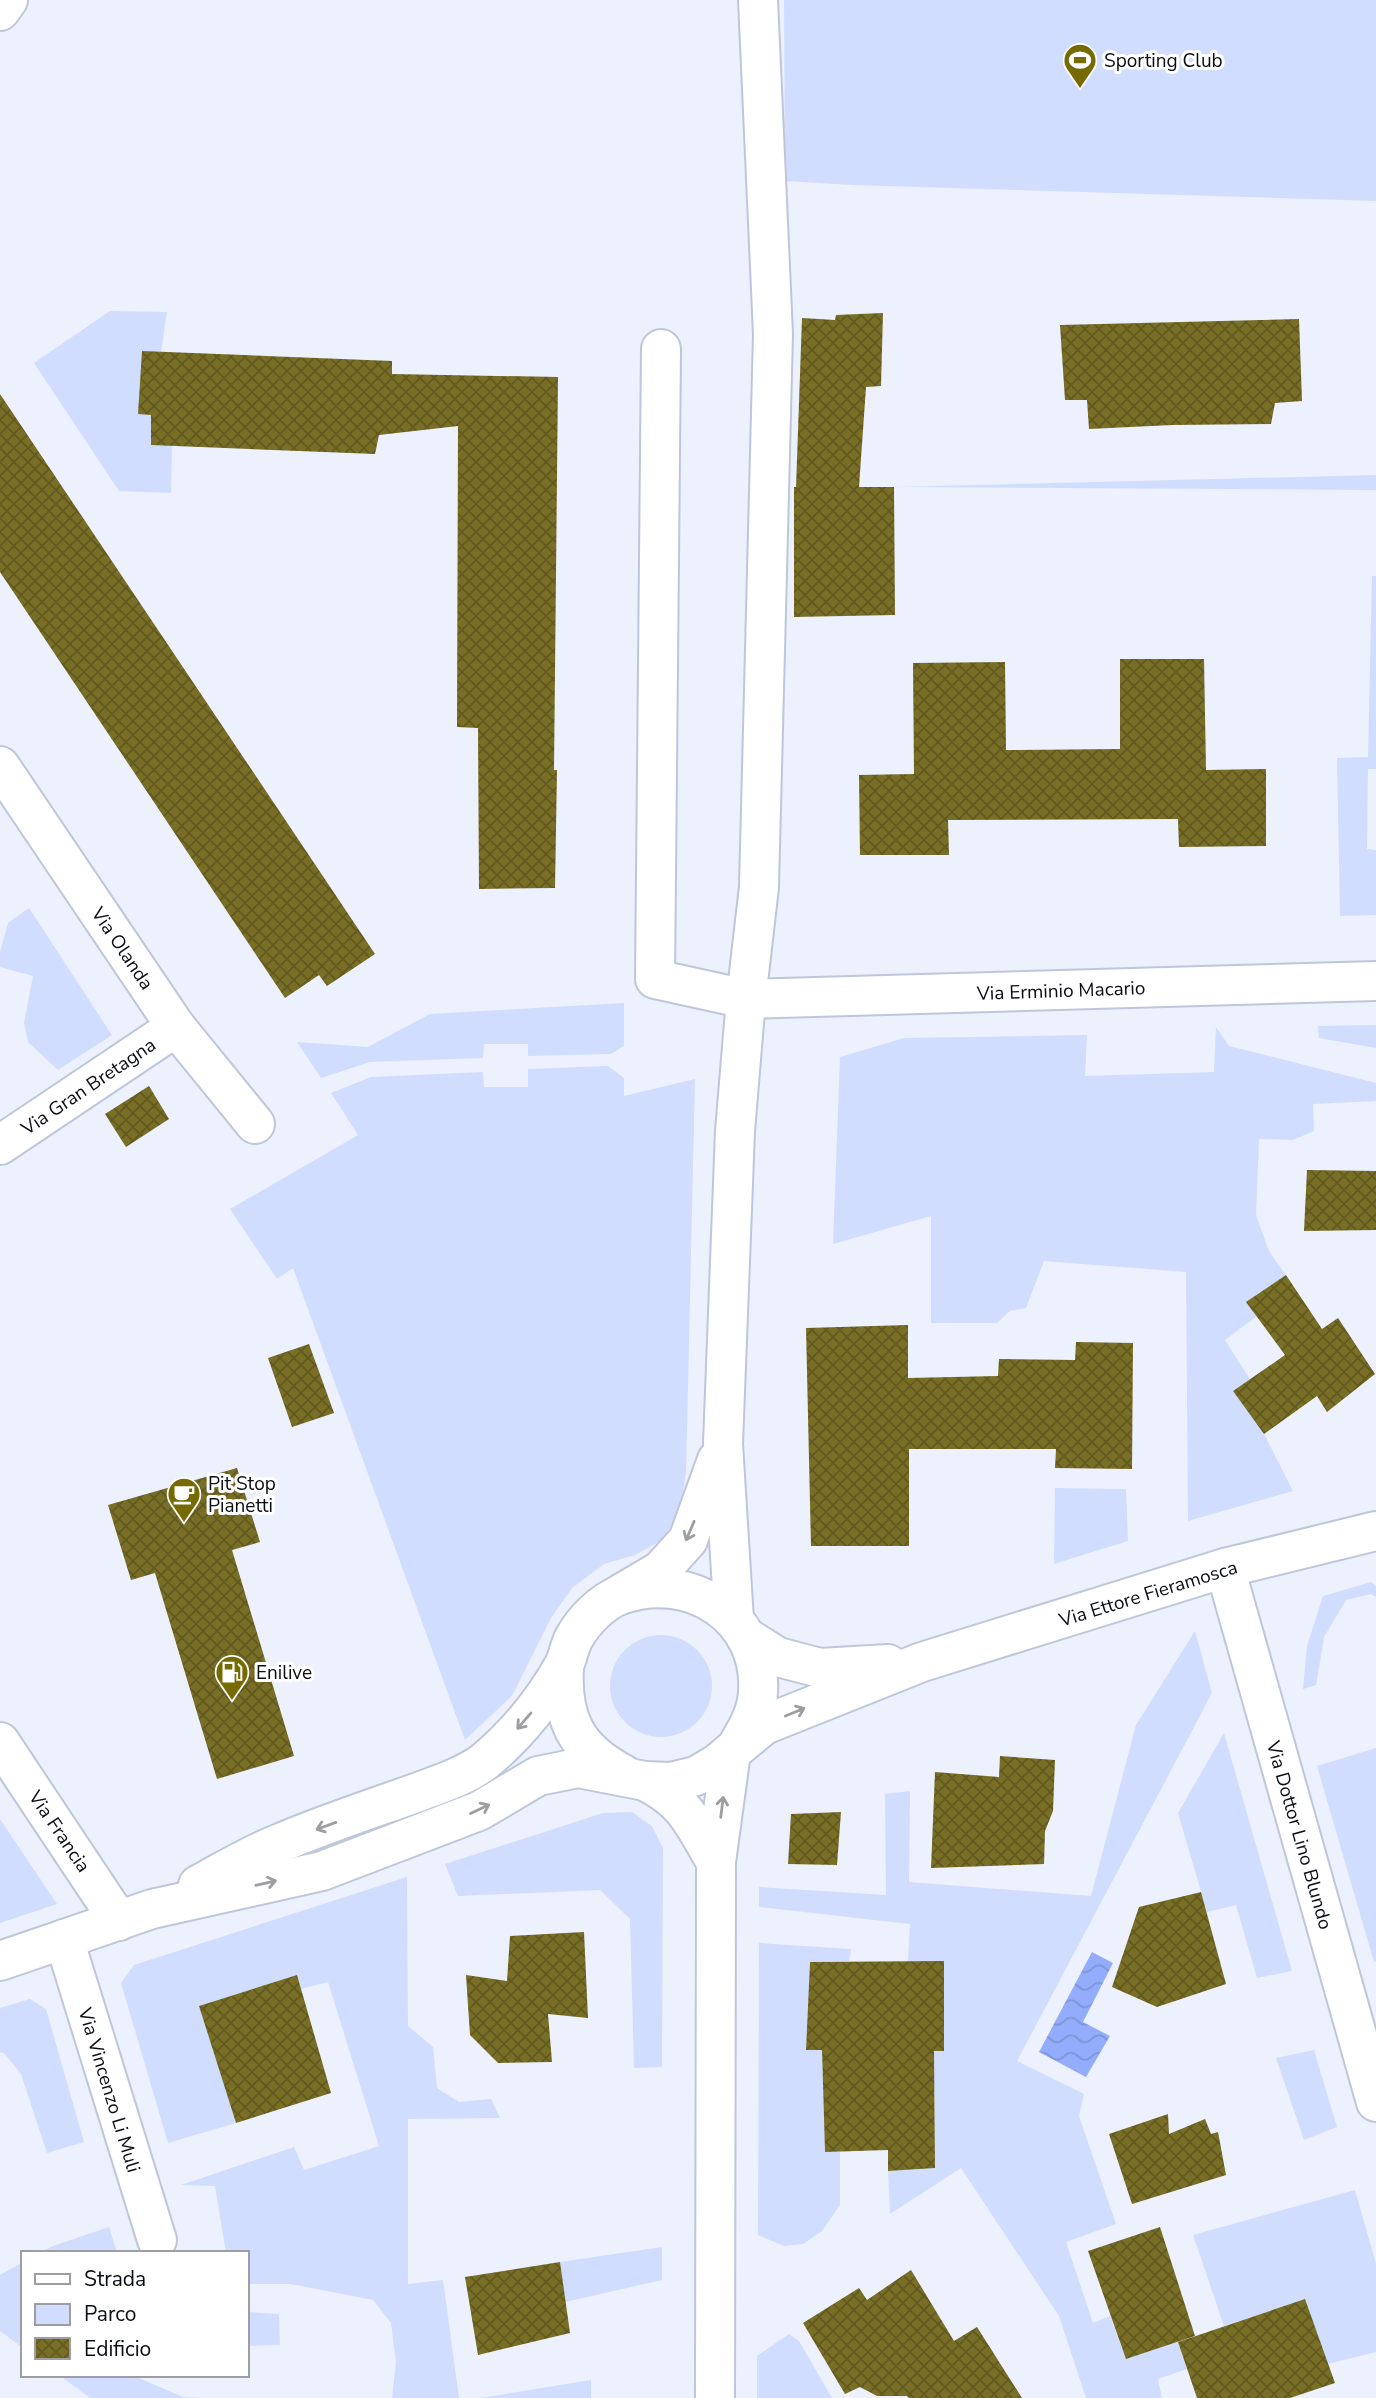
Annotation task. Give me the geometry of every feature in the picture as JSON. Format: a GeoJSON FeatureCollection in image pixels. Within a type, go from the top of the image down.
{"type":"FeatureCollection","features":[{"type":"Feature","properties":{"kind":"street"},"geometry":{"type":"LineString","coordinates":[[0,11],[8,0]]}},
{"type":"Feature","properties":{"kind":"street"},"geometry":{"type":"LineString","coordinates":[[715,2398],[716,1862],[734,1749],[752,1721],[758,1693],[756,1665],[740,1629],[723,1444],[735,1131],[759,887],[773,334],[758,0]]}},
{"type":"Feature","properties":{"kind":"street","name":"Via Erminio Macario"},"geometry":{"type":"LineString","coordinates":[[661,349],[655,979],[746,999],[1376,981]]}},
{"type":"Feature","properties":{"kind":"street","name":"Via Olanda"},"geometry":{"type":"LineString","coordinates":[[0,766],[176,1027],[255,1124]]}},
{"type":"Feature","properties":{"kind":"street","name":"Via Gran Bretagna"},"geometry":{"type":"LineString","coordinates":[[0,1145],[176,1027]]}},
{"type":"Feature","properties":{"kind":"street"},"geometry":{"type":"LineString","coordinates":[[716,1862],[684,1809],[667,1792],[603,1764],[583,1745],[569,1720],[562,1694],[564,1666],[574,1637],[592,1613],[660,1570],[688,1540],[723,1444]]}},
{"type":"Feature","properties":{"kind":"street","name":"Via Ettore Fieramosca"},"geometry":{"type":"LineString","coordinates":[[922,1662],[1225,1568],[1376,1531]]}},
{"type":"Feature","properties":{"kind":"street","name":"Via Dottor Lino Blundo"},"geometry":{"type":"LineString","coordinates":[[1225,1568],[1376,2102]]}},
{"type":"Feature","properties":{"kind":"street"},"geometry":{"type":"LineString","coordinates":[[617,1596],[648,1587],[680,1589],[709,1600],[740,1629],[778,1657],[820,1668],[922,1662]]}},
{"type":"Feature","properties":{"kind":"street"},"geometry":{"type":"LineString","coordinates":[[0,1961],[135,1915],[322,1871],[479,1811],[538,1776],[579,1768],[636,1779],[671,1782],[696,1776],[718,1763],[764,1725],[922,1662]]}},
{"type":"Feature","properties":{"kind":"street"},"geometry":{"type":"LineString","coordinates":[[135,1915],[277,1844],[453,1779],[483,1762],[526,1721],[564,1666]]}},
{"type":"Feature","properties":{"kind":"street","name":"Via Francia"},"geometry":{"type":"LineString","coordinates":[[0,1742],[135,1915]]}},
{"type":"Feature","properties":{"kind":"street","name":"Via Vincenzo Li Muli"},"geometry":{"type":"LineString","coordinates":[[64,1939],[157,2240]]}},
{"type":"Feature","properties":{"kind":"green space","name":"Sporting Club"},"geometry":{"type":"Polygon","coordinates":[[[784,0],[1376,0],[1376,201],[785,181],[784,0]]]}},
{"type":"Feature","properties":{"kind":"green space"},"geometry":{"type":"Polygon","coordinates":[[[110,311],[167,312],[161,352],[138,414],[151,415],[172,446],[171,493],[119,491],[34,363],[110,311]]]}},
{"type":"Feature","properties":{"kind":"green space"},"geometry":{"type":"Polygon","coordinates":[[[1376,475],[1376,490],[894,487],[1376,475]]]}},
{"type":"Feature","properties":{"kind":"green space"},"geometry":{"type":"Polygon","coordinates":[[[1372,576],[1376,576],[1376,769],[1368,769],[1367,849],[1376,850],[1376,915],[1340,916],[1337,758],[1368,757],[1372,576]]]}},
{"type":"Feature","properties":{"kind":"green space"},"geometry":{"type":"Polygon","coordinates":[[[29,908],[112,1035],[58,1070],[28,1042],[24,1023],[33,976],[0,967],[0,952],[8,923],[29,908]]]}},
{"type":"Feature","properties":{"kind":"green space"},"geometry":{"type":"Polygon","coordinates":[[[624,1003],[624,1046],[611,1054],[528,1056],[528,1044],[484,1044],[483,1058],[370,1062],[321,1078],[297,1042],[368,1047],[430,1014],[624,1003]]]}},
{"type":"Feature","properties":{"kind":"green space"},"geometry":{"type":"Polygon","coordinates":[[[1376,1025],[1376,1048],[1319,1038],[1318,1026],[1376,1025]]]}},
{"type":"Feature","properties":{"kind":"green space"},"geometry":{"type":"Polygon","coordinates":[[[1216,1027],[1229,1046],[1376,1083],[1376,1101],[1313,1104],[1314,1131],[1293,1140],[1259,1139],[1256,1215],[1269,1251],[1286,1275],[1246,1302],[1257,1316],[1225,1340],[1250,1379],[1233,1391],[1264,1434],[1293,1491],[1188,1521],[1186,1272],[1044,1261],[1026,1308],[1010,1311],[997,1323],[931,1323],[931,1216],[833,1244],[840,1057],[904,1038],[1087,1035],[1085,1076],[1214,1072],[1216,1027]]]}},
{"type":"Feature","properties":{"kind":"green space"},"geometry":{"type":"Polygon","coordinates":[[[608,1066],[624,1078],[624,1096],[695,1079],[686,1473],[680,1511],[662,1540],[635,1555],[604,1564],[572,1588],[551,1618],[512,1696],[465,1740],[293,1268],[277,1279],[230,1209],[358,1135],[331,1093],[371,1077],[483,1072],[484,1087],[528,1087],[528,1069],[608,1066]]]}},
{"type":"Feature","properties":{"kind":"green space"},"geometry":{"type":"Polygon","coordinates":[[[1055,1488],[1126,1489],[1128,1541],[1054,1564],[1055,1488]]]}},
{"type":"Feature","properties":{"kind":"green space"},"geometry":{"type":"Polygon","coordinates":[[[1371,1582],[1376,1586],[1376,1597],[1371,1594],[1346,1600],[1324,1637],[1316,1685],[1303,1689],[1307,1646],[1323,1596],[1371,1582]]]}},
{"type":"Feature","properties":{"kind":"green space"},"geometry":{"type":"Polygon","coordinates":[[[1195,1631],[1212,1693],[1017,2061],[1084,2094],[1079,2116],[1116,2224],[1066,2242],[1093,2323],[1110,2316],[1126,2359],[1178,2342],[1187,2369],[1158,2379],[1162,2398],[1086,2398],[1059,2316],[961,2168],[890,2214],[888,2171],[935,2168],[935,2087],[911,2086],[914,2051],[944,2051],[944,1962],[908,1962],[910,1924],[759,1907],[759,1887],[886,1895],[885,1794],[910,1791],[909,1882],[1091,1896],[1136,1725],[1195,1631]]]}},
{"type":"Feature","properties":{"kind":"green space"},"geometry":{"type":"Polygon","coordinates":[[[661,1635],[680,1639],[697,1650],[708,1667],[712,1686],[708,1705],[697,1722],[680,1733],[661,1737],[642,1733],[625,1722],[614,1705],[610,1686],[614,1667],[625,1650],[642,1639],[661,1635]]]}},
{"type":"Feature","properties":{"kind":"green space"},"geometry":{"type":"Polygon","coordinates":[[[1224,1733],[1292,1971],[1257,1978],[1236,1905],[1207,1912],[1178,1813],[1224,1733]]]}},
{"type":"Feature","properties":{"kind":"green space"},"geometry":{"type":"Polygon","coordinates":[[[1376,1748],[1376,1961],[1374,1962],[1317,1766],[1376,1748]]]}},
{"type":"Feature","properties":{"kind":"green space"},"geometry":{"type":"Polygon","coordinates":[[[632,1812],[652,1826],[663,1848],[662,2067],[634,2068],[630,1919],[600,1890],[458,1896],[445,1864],[603,1813],[632,1812]]]}},
{"type":"Feature","properties":{"kind":"green space"},"geometry":{"type":"Polygon","coordinates":[[[0,1819],[57,1904],[0,1923],[0,1819]]]}},
{"type":"Feature","properties":{"kind":"green space"},"geometry":{"type":"Polygon","coordinates":[[[407,1877],[408,2026],[433,2047],[437,2088],[459,2102],[491,2099],[500,2118],[408,2119],[408,2284],[443,2280],[459,2398],[392,2398],[396,2362],[391,2323],[373,2300],[291,2284],[248,2284],[248,2251],[226,2251],[215,2186],[181,2185],[294,2147],[304,2170],[379,2146],[328,1982],[301,1989],[297,1975],[199,2006],[236,2123],[168,2143],[121,1983],[134,1965],[407,1877]]]}},
{"type":"Feature","properties":{"kind":"green space"},"geometry":{"type":"Polygon","coordinates":[[[759,1943],[851,1949],[849,1961],[810,1962],[806,2049],[822,2050],[825,2152],[840,2152],[840,2205],[822,2231],[803,2244],[784,2246],[758,2235],[759,1943]]]}},
{"type":"Feature","properties":{"kind":"green space"},"geometry":{"type":"Polygon","coordinates":[[[30,1999],[46,2009],[84,2142],[47,2153],[21,2074],[4,2053],[0,2052],[0,2008],[30,1999]]]}},
{"type":"Feature","properties":{"kind":"green space"},"geometry":{"type":"Polygon","coordinates":[[[1314,2050],[1337,2127],[1304,2140],[1276,2058],[1314,2050]]]}},
{"type":"Feature","properties":{"kind":"green space"},"geometry":{"type":"Polygon","coordinates":[[[1355,2190],[1376,2264],[1376,2352],[1327,2364],[1305,2299],[1224,2326],[1193,2235],[1355,2190]]]}},
{"type":"Feature","properties":{"kind":"green space"},"geometry":{"type":"Polygon","coordinates":[[[109,2227],[116,2251],[44,2251],[109,2227]]]}},
{"type":"Feature","properties":{"kind":"green space"},"geometry":{"type":"Polygon","coordinates":[[[662,2247],[662,2280],[565,2302],[560,2262],[662,2247]]]}},
{"type":"Feature","properties":{"kind":"green space"},"geometry":{"type":"Polygon","coordinates":[[[21,2263],[21,2347],[0,2331],[0,2275],[21,2263]]]}},
{"type":"Feature","properties":{"kind":"green space"},"geometry":{"type":"Polygon","coordinates":[[[248,2312],[279,2314],[280,2345],[248,2346],[248,2312]]]}},
{"type":"Feature","properties":{"kind":"green space"},"geometry":{"type":"Polygon","coordinates":[[[789,2334],[799,2341],[832,2398],[757,2398],[757,2356],[789,2334]]]}},
{"type":"Feature","properties":{"kind":"green space"},"geometry":{"type":"Polygon","coordinates":[[[62,2377],[137,2377],[183,2397],[204,2398],[90,2398],[62,2377]]]}},
{"type":"Feature","properties":{"kind":"green space"},"geometry":{"type":"Polygon","coordinates":[[[591,2380],[591,2398],[480,2398],[591,2380]]]}},
{"type":"Feature","properties":{"kind":"water"},"geometry":{"type":"Polygon","coordinates":[[[1092,1952],[1113,1963],[1083,2022],[1110,2036],[1086,2077],[1039,2052],[1092,1952]]]}},
{"type":"Feature","properties":{"kind":"building"},"geometry":{"type":"Polygon","coordinates":[[[883,313],[881,386],[866,387],[859,487],[894,487],[895,615],[794,617],[794,487],[802,318],[835,320],[836,315],[883,313]]]}},
{"type":"Feature","properties":{"kind":"building"},"geometry":{"type":"Polygon","coordinates":[[[1299,319],[1302,401],[1275,403],[1271,424],[1089,429],[1087,400],[1065,400],[1060,325],[1299,319]]]}},
{"type":"Feature","properties":{"kind":"building"},"geometry":{"type":"Polygon","coordinates":[[[142,351],[392,361],[392,374],[558,377],[555,888],[479,889],[478,728],[457,727],[458,426],[379,435],[375,454],[151,445],[151,415],[138,414],[142,351]]]}},
{"type":"Feature","properties":{"kind":"building"},"geometry":{"type":"Polygon","coordinates":[[[0,394],[375,954],[327,986],[319,975],[285,998],[0,572],[0,394]]]}},
{"type":"Feature","properties":{"kind":"building"},"geometry":{"type":"Polygon","coordinates":[[[1120,659],[1204,659],[1206,770],[1266,769],[1266,846],[1179,847],[1178,819],[948,820],[949,855],[860,855],[859,775],[914,774],[913,663],[1005,662],[1006,750],[1120,749],[1120,659]]]}},
{"type":"Feature","properties":{"kind":"building"},"geometry":{"type":"Polygon","coordinates":[[[149,1086],[169,1119],[126,1147],[105,1114],[149,1086]]]}},
{"type":"Feature","properties":{"kind":"building"},"geometry":{"type":"Polygon","coordinates":[[[1307,1170],[1376,1171],[1376,1230],[1304,1231],[1307,1170]]]}},
{"type":"Feature","properties":{"kind":"building"},"geometry":{"type":"Polygon","coordinates":[[[1286,1275],[1322,1329],[1338,1318],[1375,1374],[1327,1412],[1317,1396],[1264,1434],[1233,1391],[1285,1355],[1246,1302],[1286,1275]]]}},
{"type":"Feature","properties":{"kind":"building"},"geometry":{"type":"Polygon","coordinates":[[[908,1325],[908,1378],[998,1376],[999,1359],[1075,1360],[1076,1342],[1133,1343],[1132,1469],[1055,1468],[1056,1449],[909,1449],[909,1546],[811,1546],[806,1328],[908,1325]]]}},
{"type":"Feature","properties":{"kind":"building"},"geometry":{"type":"Polygon","coordinates":[[[309,1344],[334,1413],[292,1427],[268,1358],[309,1344]]]}},
{"type":"Feature","properties":{"kind":"building"},"geometry":{"type":"Polygon","coordinates":[[[237,1468],[260,1542],[232,1550],[294,1756],[217,1779],[155,1573],[131,1580],[108,1505],[237,1468]]]}},
{"type":"Feature","properties":{"kind":"building"},"geometry":{"type":"Polygon","coordinates":[[[1000,1756],[1055,1760],[1053,1811],[1045,1831],[1044,1864],[931,1868],[935,1772],[999,1777],[1000,1756]]]}},
{"type":"Feature","properties":{"kind":"building"},"geometry":{"type":"Polygon","coordinates":[[[841,1812],[837,1865],[788,1864],[791,1814],[841,1812]]]}},
{"type":"Feature","properties":{"kind":"building"},"geometry":{"type":"Polygon","coordinates":[[[1201,1892],[1226,1984],[1157,2007],[1112,1987],[1139,1907],[1201,1892]]]}},
{"type":"Feature","properties":{"kind":"building"},"geometry":{"type":"Polygon","coordinates":[[[584,1932],[588,2018],[548,2014],[552,2062],[498,2063],[470,2035],[466,1975],[507,1981],[510,1936],[584,1932]]]}},
{"type":"Feature","properties":{"kind":"building"},"geometry":{"type":"Polygon","coordinates":[[[944,1961],[944,2051],[934,2051],[935,2168],[888,2171],[888,2150],[825,2152],[822,2050],[806,2050],[810,1962],[944,1961]]]}},
{"type":"Feature","properties":{"kind":"building"},"geometry":{"type":"Polygon","coordinates":[[[297,1975],[331,2093],[236,2123],[199,2006],[297,1975]]]}},
{"type":"Feature","properties":{"kind":"building"},"geometry":{"type":"Polygon","coordinates":[[[1168,2114],[1169,2134],[1205,2119],[1211,2134],[1218,2132],[1226,2175],[1132,2204],[1109,2134],[1168,2114]]]}},
{"type":"Feature","properties":{"kind":"building"},"geometry":{"type":"Polygon","coordinates":[[[1160,2227],[1195,2336],[1126,2359],[1088,2251],[1160,2227]]]}},
{"type":"Feature","properties":{"kind":"building"},"geometry":{"type":"Polygon","coordinates":[[[560,2262],[570,2333],[478,2355],[465,2277],[560,2262]]]}},
{"type":"Feature","properties":{"kind":"building"},"geometry":{"type":"Polygon","coordinates":[[[911,2270],[954,2341],[977,2327],[1022,2398],[877,2396],[860,2387],[845,2394],[803,2323],[859,2288],[867,2300],[911,2270]]]}},
{"type":"Feature","properties":{"kind":"building"},"geometry":{"type":"Polygon","coordinates":[[[1305,2299],[1335,2383],[1290,2398],[1197,2398],[1178,2342],[1305,2299]]]}},
{"type":"Feature","properties":{"kind":"place","name":"Sporting Club"},"geometry":{"type":"Point","coordinates":[1080,90]}},
{"type":"Feature","properties":{"kind":"place","name":"Pit Stop Pianetti"},"geometry":{"type":"Point","coordinates":[184,1524]}},
{"type":"Feature","properties":{"kind":"place","name":"Enilive"},"geometry":{"type":"Point","coordinates":[232,1702]}}]}
